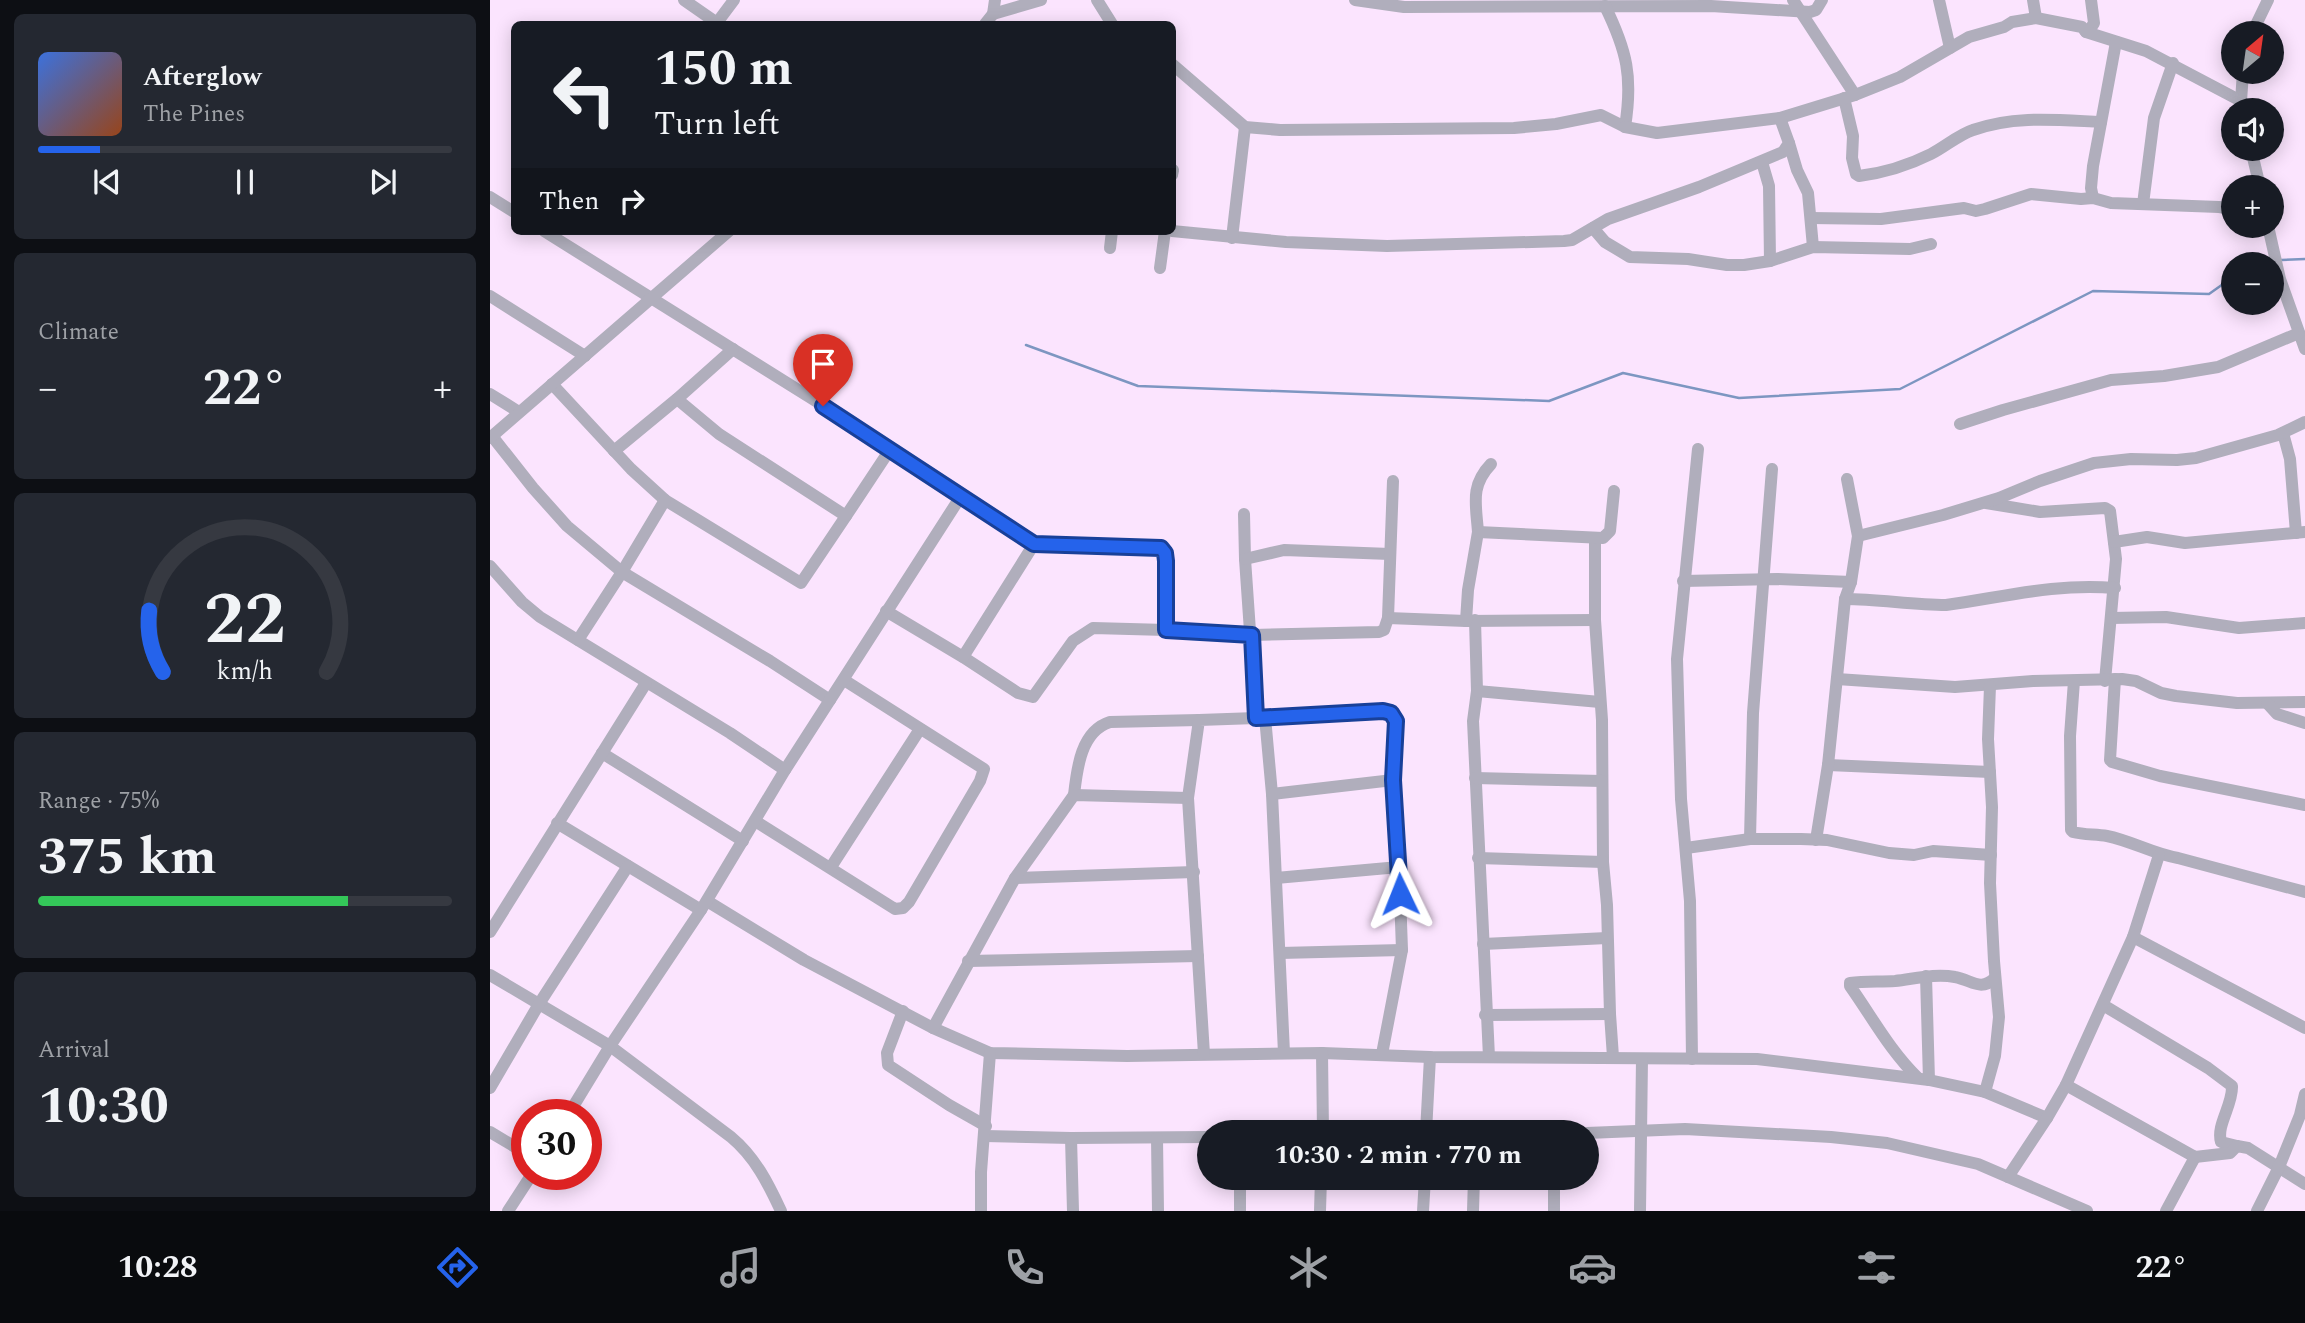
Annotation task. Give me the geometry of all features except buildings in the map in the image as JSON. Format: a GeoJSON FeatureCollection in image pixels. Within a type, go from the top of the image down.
{"type":"FeatureCollection","features":[{"type":"Feature","properties":{"kind":"street"},"geometry":{"type":"LineString","coordinates":[[684,0],[712,21]]}},
{"type":"Feature","properties":{"kind":"street"},"geometry":{"type":"LineString","coordinates":[[718,21],[734,0]]}},
{"type":"Feature","properties":{"kind":"street"},"geometry":{"type":"LineString","coordinates":[[989,19],[995,0]]}},
{"type":"Feature","properties":{"kind":"street"},"geometry":{"type":"LineString","coordinates":[[989,19],[1041,0]]}},
{"type":"Feature","properties":{"kind":"street"},"geometry":{"type":"LineString","coordinates":[[1097,0],[1110,21]]}},
{"type":"Feature","properties":{"kind":"street"},"geometry":{"type":"LineString","coordinates":[[1356,0],[1404,7],[1711,6],[1801,12],[1816,10],[1822,0]]}},
{"type":"Feature","properties":{"kind":"street"},"geometry":{"type":"LineString","coordinates":[[1793,0],[1850,97],[1852,158],[1859,176],[1880,173],[1931,154],[1966,132],[2000,122],[2043,119],[2101,122]]}},
{"type":"Feature","properties":{"kind":"street"},"geometry":{"type":"LineString","coordinates":[[1939,0],[1950,48]]}},
{"type":"Feature","properties":{"kind":"street"},"geometry":{"type":"LineString","coordinates":[[2033,0],[2036,18]]}},
{"type":"Feature","properties":{"kind":"street"},"geometry":{"type":"LineString","coordinates":[[2085,32],[2089,31],[2094,23],[2091,0]]}},
{"type":"Feature","properties":{"kind":"street"},"geometry":{"type":"LineString","coordinates":[[2258,21],[2268,0]]}},
{"type":"Feature","properties":{"kind":"street"},"geometry":{"type":"LineString","coordinates":[[1605,6],[1619,35],[1627,66],[1629,97],[1625,127]]}},
{"type":"Feature","properties":{"kind":"street"},"geometry":{"type":"LineString","coordinates":[[1176,67],[1245,127],[1280,130],[1494,129],[1556,124],[1601,115],[1625,127],[1657,132],[1780,118],[1850,97],[1906,75],[1969,37],[2012,22],[2036,18],[2082,27],[2085,32],[2146,51],[2229,98]]}},
{"type":"Feature","properties":{"kind":"street"},"geometry":{"type":"LineString","coordinates":[[2093,198],[2093,166],[2116,42]]}},
{"type":"Feature","properties":{"kind":"street"},"geometry":{"type":"LineString","coordinates":[[2143,204],[2154,118],[2173,64]]}},
{"type":"Feature","properties":{"kind":"street"},"geometry":{"type":"LineString","coordinates":[[1780,118],[1797,170],[1808,193],[1813,247]]}},
{"type":"Feature","properties":{"kind":"street"},"geometry":{"type":"LineString","coordinates":[[1232,238],[1245,127]]}},
{"type":"Feature","properties":{"kind":"street"},"geometry":{"type":"LineString","coordinates":[[1176,231],[1232,238],[1387,246],[1572,240],[1608,219],[1762,162],[1783,152],[1789,144]]}},
{"type":"Feature","properties":{"kind":"street"},"geometry":{"type":"LineString","coordinates":[[1762,162],[1769,186],[1770,261]]}},
{"type":"Feature","properties":{"kind":"street"},"geometry":{"type":"LineString","coordinates":[[1811,218],[1881,219],[1964,208],[1976,211],[2031,194],[2093,198],[2111,203],[2221,207]]}},
{"type":"Feature","properties":{"kind":"street"},"geometry":{"type":"LineString","coordinates":[[490,197],[511,210]]}},
{"type":"Feature","properties":{"kind":"street"},"geometry":{"type":"LineString","coordinates":[[1593,228],[1605,242],[1630,257],[1688,259],[1727,265],[1770,261],[1813,247],[1910,249],[1931,244]]}},
{"type":"Feature","properties":{"kind":"street"},"geometry":{"type":"LineString","coordinates":[[550,235],[891,448],[1034,544],[1161,548],[1166,561],[1166,630]]}},
{"type":"Feature","properties":{"kind":"street"},"geometry":{"type":"LineString","coordinates":[[724,235],[491,437],[567,526],[622,572],[830,700]]}},
{"type":"Feature","properties":{"kind":"street"},"geometry":{"type":"LineString","coordinates":[[1110,248],[1112,235]]}},
{"type":"Feature","properties":{"kind":"street"},"geometry":{"type":"LineString","coordinates":[[1160,268],[1164,235]]}},
{"type":"Feature","properties":{"kind":"street"},"geometry":{"type":"LineString","coordinates":[[2271,238],[2280,279],[2305,349]]}},
{"type":"Feature","properties":{"kind":"street"},"geometry":{"type":"LineString","coordinates":[[490,296],[585,356]]}},
{"type":"Feature","properties":{"kind":"street"},"geometry":{"type":"LineString","coordinates":[[1960,424],[2111,380],[2164,376],[2218,367],[2299,333]]}},
{"type":"Feature","properties":{"kind":"street"},"geometry":{"type":"LineString","coordinates":[[614,451],[733,349]]}},
{"type":"Feature","properties":{"kind":"street"},"geometry":{"type":"LineString","coordinates":[[552,384],[645,483],[665,499],[801,583],[891,448]]}},
{"type":"Feature","properties":{"kind":"street"},"geometry":{"type":"LineString","coordinates":[[490,394],[519,412]]}},
{"type":"Feature","properties":{"kind":"street"},"geometry":{"type":"LineString","coordinates":[[677,399],[719,434],[846,516]]}},
{"type":"Feature","properties":{"kind":"street"},"geometry":{"type":"LineString","coordinates":[[1858,536],[1889,530],[1985,502],[2094,463],[2131,459],[2196,458],[2283,433],[2305,422]]}},
{"type":"Feature","properties":{"kind":"street"},"geometry":{"type":"LineString","coordinates":[[2114,542],[2147,537],[2185,544],[2300,532],[2289,450],[2283,433]]}},
{"type":"Feature","properties":{"kind":"street"},"geometry":{"type":"LineString","coordinates":[[1692,1059],[1690,914],[1679,751],[1677,659],[1698,449]]}},
{"type":"Feature","properties":{"kind":"street"},"geometry":{"type":"LineString","coordinates":[[1489,1057],[1473,721],[1477,691],[1468,590],[1478,532],[1476,490],[1480,477],[1491,464]]}},
{"type":"Feature","properties":{"kind":"street"},"geometry":{"type":"LineString","coordinates":[[1750,839],[1753,713],[1772,469]]}},
{"type":"Feature","properties":{"kind":"street"},"geometry":{"type":"LineString","coordinates":[[1816,840],[1828,765],[1845,599],[1851,582],[1858,536],[1847,479]]}},
{"type":"Feature","properties":{"kind":"street"},"geometry":{"type":"LineString","coordinates":[[886,611],[1018,693],[1032,697],[1073,641],[1086,631],[1102,627],[1252,635],[1379,632],[1386,626],[1388,618],[1393,481]]}},
{"type":"Feature","properties":{"kind":"street"},"geometry":{"type":"LineString","coordinates":[[1478,532],[1603,538],[1609,534],[1614,491]]}},
{"type":"Feature","properties":{"kind":"street"},"geometry":{"type":"LineString","coordinates":[[578,1099],[704,905],[785,771],[961,496]]}},
{"type":"Feature","properties":{"kind":"street"},"geometry":{"type":"LineString","coordinates":[[578,640],[665,499]]}},
{"type":"Feature","properties":{"kind":"street"},"geometry":{"type":"LineString","coordinates":[[1985,502],[2040,512],[2107,508],[2110,511],[2115,588],[2111,618],[2112,762],[2160,776],[2305,805]]}},
{"type":"Feature","properties":{"kind":"street"},"geometry":{"type":"LineString","coordinates":[[1244,514],[1252,635],[1272,794],[1284,1053]]}},
{"type":"Feature","properties":{"kind":"street"},"geometry":{"type":"LineString","coordinates":[[1595,539],[1595,620],[1602,720],[1603,862],[1607,905],[1609,1013],[1614,1057]]}},
{"type":"Feature","properties":{"kind":"street"},"geometry":{"type":"LineString","coordinates":[[963,657],[1034,544]]}},
{"type":"Feature","properties":{"kind":"street"},"geometry":{"type":"LineString","coordinates":[[1245,559],[1284,550],[1390,554]]}},
{"type":"Feature","properties":{"kind":"street"},"geometry":{"type":"LineString","coordinates":[[490,566],[522,602],[540,617],[730,733],[785,771]]}},
{"type":"Feature","properties":{"kind":"street"},"geometry":{"type":"LineString","coordinates":[[1683,581],[1851,582]]}},
{"type":"Feature","properties":{"kind":"street"},"geometry":{"type":"LineString","coordinates":[[1845,599],[1874,598],[1946,605],[2060,587],[2085,585],[2115,588]]}},
{"type":"Feature","properties":{"kind":"street"},"geometry":{"type":"LineString","coordinates":[[2111,618],[2166,617],[2239,628],[2305,622]]}},
{"type":"Feature","properties":{"kind":"street"},"geometry":{"type":"LineString","coordinates":[[1388,618],[1471,621],[1595,620]]}},
{"type":"Feature","properties":{"kind":"street"},"geometry":{"type":"LineString","coordinates":[[1837,679],[1935,686],[1990,686],[2033,681],[2136,681],[2161,693],[2176,696],[2237,703],[2305,702]]}},
{"type":"Feature","properties":{"kind":"street"},"geometry":{"type":"LineString","coordinates":[[755,821],[895,909],[903,908],[909,902],[984,769],[844,680]]}},
{"type":"Feature","properties":{"kind":"street"},"geometry":{"type":"LineString","coordinates":[[2074,681],[2070,736],[2071,830],[2077,834],[2108,836],[2159,855],[2305,892]]}},
{"type":"Feature","properties":{"kind":"street"},"geometry":{"type":"LineString","coordinates":[[490,932],[646,682]]}},
{"type":"Feature","properties":{"kind":"street"},"geometry":{"type":"LineString","coordinates":[[1985,1092],[1995,1056],[1999,1017],[1991,855],[1988,739],[1990,686]]}},
{"type":"Feature","properties":{"kind":"street"},"geometry":{"type":"LineString","coordinates":[[1477,691],[1600,702]]}},
{"type":"Feature","properties":{"kind":"street"},"geometry":{"type":"LineString","coordinates":[[2266,703],[2277,713],[2305,723]]}},
{"type":"Feature","properties":{"kind":"street"},"geometry":{"type":"LineString","coordinates":[[933,1028],[1015,878],[1074,795],[1077,767],[1083,751],[1091,735],[1102,724],[1383,711],[1391,713],[1396,721],[1393,780],[1402,950],[1382,1054]]}},
{"type":"Feature","properties":{"kind":"street"},"geometry":{"type":"LineString","coordinates":[[1199,720],[1188,798],[1204,1054]]}},
{"type":"Feature","properties":{"kind":"street"},"geometry":{"type":"LineString","coordinates":[[831,867],[920,729]]}},
{"type":"Feature","properties":{"kind":"street"},"geometry":{"type":"LineString","coordinates":[[602,753],[743,841]]}},
{"type":"Feature","properties":{"kind":"street"},"geometry":{"type":"LineString","coordinates":[[1828,765],[1990,772]]}},
{"type":"Feature","properties":{"kind":"street"},"geometry":{"type":"LineString","coordinates":[[1475,778],[1602,781]]}},
{"type":"Feature","properties":{"kind":"street"},"geometry":{"type":"LineString","coordinates":[[1272,794],[1393,780]]}},
{"type":"Feature","properties":{"kind":"street"},"geometry":{"type":"LineString","coordinates":[[1074,795],[1188,798]]}},
{"type":"Feature","properties":{"kind":"street"},"geometry":{"type":"LineString","coordinates":[[557,823],[628,866],[804,960],[933,1028],[990,1053],[1128,1056],[1322,1053],[1430,1057],[1757,1059],[1923,1079],[1985,1092],[2047,1118]]}},
{"type":"Feature","properties":{"kind":"street"},"geometry":{"type":"LineString","coordinates":[[1685,848],[1750,839],[1816,840],[1889,853],[1914,855],[1933,851],[1991,855]]}},
{"type":"Feature","properties":{"kind":"street"},"geometry":{"type":"LineString","coordinates":[[2008,1177],[2066,1085],[2133,937],[2159,855]]}},
{"type":"Feature","properties":{"kind":"street"},"geometry":{"type":"LineString","coordinates":[[1478,858],[1603,862]]}},
{"type":"Feature","properties":{"kind":"street"},"geometry":{"type":"LineString","coordinates":[[490,1088],[539,1004],[628,866]]}},
{"type":"Feature","properties":{"kind":"street"},"geometry":{"type":"LineString","coordinates":[[1276,878],[1399,867]]}},
{"type":"Feature","properties":{"kind":"street"},"geometry":{"type":"LineString","coordinates":[[1015,878],[1194,872]]}},
{"type":"Feature","properties":{"kind":"street"},"geometry":{"type":"LineString","coordinates":[[2133,937],[2305,1028]]}},
{"type":"Feature","properties":{"kind":"street"},"geometry":{"type":"LineString","coordinates":[[1483,944],[1607,938]]}},
{"type":"Feature","properties":{"kind":"street"},"geometry":{"type":"LineString","coordinates":[[1280,953],[1402,950]]}},
{"type":"Feature","properties":{"kind":"street"},"geometry":{"type":"LineString","coordinates":[[968,961],[1198,956]]}},
{"type":"Feature","properties":{"kind":"street"},"geometry":{"type":"LineString","coordinates":[[490,975],[610,1046],[745,1149],[754,1160],[780,1211]]}},
{"type":"Feature","properties":{"kind":"street"},"geometry":{"type":"LineString","coordinates":[[1923,1079],[1926,976]]}},
{"type":"Feature","properties":{"kind":"street"},"geometry":{"type":"LineString","coordinates":[[1923,1079],[1901,1062],[1850,984],[1953,976],[1988,985],[1995,978]]}},
{"type":"Feature","properties":{"kind":"street"},"geometry":{"type":"LineString","coordinates":[[2103,1005],[2208,1068],[2232,1086],[2219,1135],[2221,1142],[2248,1148],[2305,1184]]}},
{"type":"Feature","properties":{"kind":"street"},"geometry":{"type":"LineString","coordinates":[[903,1011],[887,1053],[888,1065],[985,1131],[1072,1138],[1197,1137]]}},
{"type":"Feature","properties":{"kind":"street"},"geometry":{"type":"LineString","coordinates":[[1485,1015],[1609,1013]]}},
{"type":"Feature","properties":{"kind":"street"},"geometry":{"type":"LineString","coordinates":[[981,1211],[981,1172],[990,1053]]}},
{"type":"Feature","properties":{"kind":"street"},"geometry":{"type":"LineString","coordinates":[[1322,1053],[1323,1120]]}},
{"type":"Feature","properties":{"kind":"street"},"geometry":{"type":"LineString","coordinates":[[1427,1120],[1430,1057]]}},
{"type":"Feature","properties":{"kind":"street"},"geometry":{"type":"LineString","coordinates":[[1642,1059],[1641,1132],[1645,1211]]}},
{"type":"Feature","properties":{"kind":"street"},"geometry":{"type":"LineString","coordinates":[[2066,1085],[2195,1157],[2230,1153],[2237,1146]]}},
{"type":"Feature","properties":{"kind":"street"},"geometry":{"type":"LineString","coordinates":[[2257,1211],[2302,1116],[2305,1094]]}},
{"type":"Feature","properties":{"kind":"street"},"geometry":{"type":"LineString","coordinates":[[1599,1133],[1685,1129],[1887,1143],[1978,1164],[2087,1211]]}},
{"type":"Feature","properties":{"kind":"street"},"geometry":{"type":"LineString","coordinates":[[490,1132],[511,1144]]}},
{"type":"Feature","properties":{"kind":"street"},"geometry":{"type":"LineString","coordinates":[[1072,1138],[1073,1211]]}},
{"type":"Feature","properties":{"kind":"street"},"geometry":{"type":"LineString","coordinates":[[1157,1138],[1158,1211]]}},
{"type":"Feature","properties":{"kind":"street"},"geometry":{"type":"LineString","coordinates":[[2166,1211],[2195,1157]]}},
{"type":"Feature","properties":{"kind":"street"},"geometry":{"type":"LineString","coordinates":[[508,1211],[522,1190]]}},
{"type":"Feature","properties":{"kind":"street"},"geometry":{"type":"LineString","coordinates":[[1240,1190],[1240,1211]]}},
{"type":"Feature","properties":{"kind":"street"},"geometry":{"type":"LineString","coordinates":[[1320,1211],[1321,1190]]}},
{"type":"Feature","properties":{"kind":"street"},"geometry":{"type":"LineString","coordinates":[[1423,1211],[1424,1190]]}},
{"type":"Feature","properties":{"kind":"street"},"geometry":{"type":"LineString","coordinates":[[1473,1211],[1474,1190]]}},
{"type":"Feature","properties":{"kind":"street"},"geometry":{"type":"LineString","coordinates":[[1554,1190],[1554,1211]]}},
{"type":"Feature","properties":{"kind":"waterway"},"geometry":{"type":"LineString","coordinates":[[2284,260],[2305,259]]}},
{"type":"Feature","properties":{"kind":"waterway"},"geometry":{"type":"LineString","coordinates":[[1026,345],[1138,386],[1549,401],[1623,373],[1739,398],[1900,389],[2093,291],[2209,294],[2221,286]]}},
{"type":"Feature","properties":{"kind":"route"},"geometry":{"type":"LineString","coordinates":[[823,406],[1034,544],[1161,548],[1166,561],[1166,630],[1252,635],[1256,718],[1383,711],[1391,713],[1396,721],[1393,780],[1400,894]]}}]}
